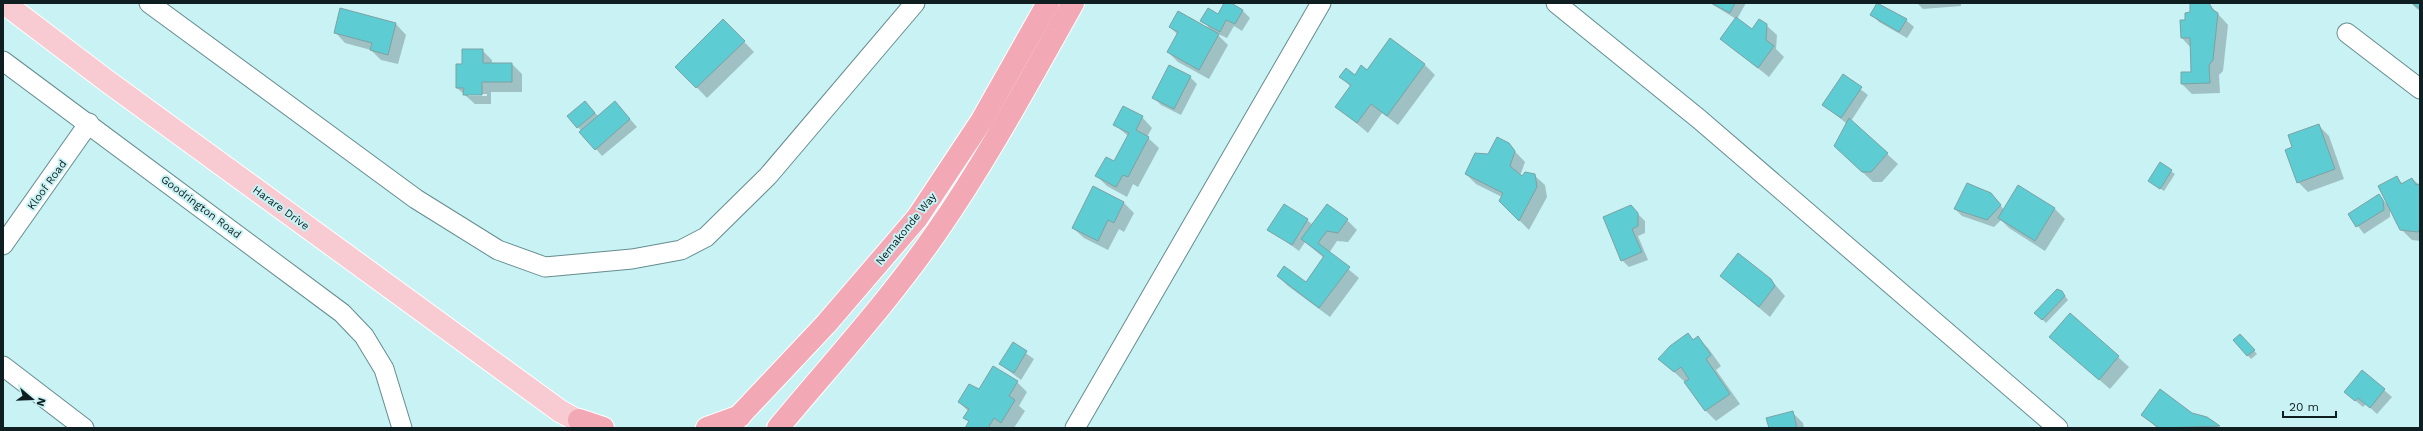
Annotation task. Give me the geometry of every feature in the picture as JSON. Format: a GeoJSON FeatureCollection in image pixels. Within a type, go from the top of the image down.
{"type":"FeatureCollection","features":[{"type":"Feature","properties":{"kind":"highway","name":"Nemakonde Way"},"geometry":{"type":"LineString","coordinates":[[734,422],[826,324],[917,218],[982,120],[1048,3]]}},
{"type":"Feature","properties":{"kind":"highway"},"geometry":{"type":"LineString","coordinates":[[778,428],[870,319],[938,231],[990,149],[1073,3]]}},
{"type":"Feature","properties":{"kind":"highway"},"geometry":{"type":"LineString","coordinates":[[793,428],[815,383]]}},
{"type":"Feature","properties":{"kind":"highway"},"geometry":{"type":"LineString","coordinates":[[708,428],[734,422]]}},
{"type":"Feature","properties":{"kind":"highway"},"geometry":{"type":"LineString","coordinates":[[574,423],[603,428]]}},
{"type":"Feature","properties":{"kind":"main road","name":"Harare Drive"},"geometry":{"type":"LineString","coordinates":[[4,3],[107,81],[574,423]]}},
{"type":"Feature","properties":{"kind":"street"},"geometry":{"type":"LineString","coordinates":[[148,3],[416,199],[498,250],[545,267],[632,259],[681,250],[706,237],[768,176],[915,3]]}},
{"type":"Feature","properties":{"kind":"street"},"geometry":{"type":"LineString","coordinates":[[1075,428],[1321,3]]}},
{"type":"Feature","properties":{"kind":"street"},"geometry":{"type":"LineString","coordinates":[[1556,3],[1699,119],[2058,428]]}},
{"type":"Feature","properties":{"kind":"street"},"geometry":{"type":"LineString","coordinates":[[2347,33],[2420,89]]}},
{"type":"Feature","properties":{"kind":"street","name":"Goodrington Road"},"geometry":{"type":"LineString","coordinates":[[3,61],[89,123],[342,313],[364,336],[384,369],[402,428]]}},
{"type":"Feature","properties":{"kind":"street","name":"Kloof Road"},"geometry":{"type":"LineString","coordinates":[[3,245],[89,123]]}},
{"type":"Feature","properties":{"kind":"street"},"geometry":{"type":"LineString","coordinates":[[3,366],[84,428]]}},
{"type":"Feature","properties":{"kind":"building"},"geometry":{"type":"Polygon","coordinates":[[[1224,3],[1231,3],[1243,10],[1235,24],[1226,20],[1220,32],[1200,21],[1208,8],[1218,14],[1224,3]]]}},
{"type":"Feature","properties":{"kind":"building"},"geometry":{"type":"Polygon","coordinates":[[[1711,3],[1735,3],[1730,13],[1711,3]]]}},
{"type":"Feature","properties":{"kind":"building"},"geometry":{"type":"Polygon","coordinates":[[[1877,3],[1907,19],[1899,32],[1870,15],[1877,3]]]}},
{"type":"Feature","properties":{"kind":"building"},"geometry":{"type":"Polygon","coordinates":[[[2190,3],[2209,3],[2213,10],[2218,13],[2213,60],[2209,65],[2210,83],[2181,84],[2181,72],[2191,72],[2190,38],[2181,38],[2180,20],[2185,20],[2185,13],[2190,12],[2190,3]]]}},
{"type":"Feature","properties":{"kind":"building"},"geometry":{"type":"Polygon","coordinates":[[[2412,3],[2420,3],[2420,9],[2412,3]]]}},
{"type":"Feature","properties":{"kind":"building"},"geometry":{"type":"Polygon","coordinates":[[[340,8],[396,23],[388,55],[370,50],[372,43],[334,33],[340,8]]]}},
{"type":"Feature","properties":{"kind":"building"},"geometry":{"type":"Polygon","coordinates":[[[1178,11],[1219,34],[1199,70],[1167,52],[1178,32],[1169,27],[1178,11]]]}},
{"type":"Feature","properties":{"kind":"building"},"geometry":{"type":"Polygon","coordinates":[[[1736,17],[1752,29],[1759,19],[1767,24],[1766,40],[1774,46],[1758,68],[1720,39],[1736,17]]]}},
{"type":"Feature","properties":{"kind":"building"},"geometry":{"type":"Polygon","coordinates":[[[723,19],[745,41],[696,88],[675,67],[723,19]]]}},
{"type":"Feature","properties":{"kind":"building"},"geometry":{"type":"Polygon","coordinates":[[[1390,38],[1425,64],[1387,116],[1371,104],[1357,123],[1335,107],[1351,85],[1339,77],[1346,68],[1355,75],[1361,65],[1367,70],[1390,38]]]}},
{"type":"Feature","properties":{"kind":"building"},"geometry":{"type":"Polygon","coordinates":[[[462,49],[483,49],[483,63],[512,63],[512,82],[482,82],[482,95],[463,95],[464,88],[456,88],[456,64],[462,64],[462,49]]]}},
{"type":"Feature","properties":{"kind":"building"},"geometry":{"type":"Polygon","coordinates":[[[1169,65],[1191,76],[1174,109],[1152,98],[1169,65]]]}},
{"type":"Feature","properties":{"kind":"building"},"geometry":{"type":"Polygon","coordinates":[[[1843,74],[1862,87],[1841,118],[1822,105],[1843,74]]]}},
{"type":"Feature","properties":{"kind":"building"},"geometry":{"type":"Polygon","coordinates":[[[585,101],[595,113],[577,128],[567,116],[585,101]]]}},
{"type":"Feature","properties":{"kind":"building"},"geometry":{"type":"Polygon","coordinates":[[[615,101],[630,119],[595,150],[579,132],[615,101]]]}},
{"type":"Feature","properties":{"kind":"building"},"geometry":{"type":"Polygon","coordinates":[[[1123,106],[1143,116],[1136,130],[1149,137],[1128,177],[1123,175],[1116,187],[1095,176],[1106,157],[1114,161],[1129,133],[1113,125],[1123,106]]]}},
{"type":"Feature","properties":{"kind":"building"},"geometry":{"type":"Polygon","coordinates":[[[1849,118],[1888,153],[1871,172],[1862,172],[1834,146],[1849,118]]]}},
{"type":"Feature","properties":{"kind":"building"},"geometry":{"type":"Polygon","coordinates":[[[2319,124],[2335,169],[2297,183],[2285,150],[2292,147],[2288,135],[2319,124]]]}},
{"type":"Feature","properties":{"kind":"building"},"geometry":{"type":"Polygon","coordinates":[[[1497,137],[1509,143],[1515,151],[1510,166],[1522,176],[1525,172],[1535,174],[1537,187],[1519,221],[1499,201],[1503,193],[1465,174],[1475,153],[1488,154],[1497,137]]]}},
{"type":"Feature","properties":{"kind":"building"},"geometry":{"type":"Polygon","coordinates":[[[2160,162],[2172,170],[2160,189],[2148,181],[2160,162]]]}},
{"type":"Feature","properties":{"kind":"building"},"geometry":{"type":"Polygon","coordinates":[[[2397,176],[2401,184],[2412,178],[2416,185],[2420,184],[2420,229],[2418,232],[2400,230],[2378,186],[2397,176]]]}},
{"type":"Feature","properties":{"kind":"building"},"geometry":{"type":"Polygon","coordinates":[[[1967,183],[1991,193],[2001,205],[1987,220],[1954,209],[1967,183]]]}},
{"type":"Feature","properties":{"kind":"building"},"geometry":{"type":"Polygon","coordinates":[[[2018,185],[2055,208],[2035,241],[1998,218],[2018,185]]]}},
{"type":"Feature","properties":{"kind":"building"},"geometry":{"type":"Polygon","coordinates":[[[1093,186],[1124,202],[1114,223],[1108,220],[1098,241],[1072,228],[1093,186]]]}},
{"type":"Feature","properties":{"kind":"building"},"geometry":{"type":"Polygon","coordinates":[[[2379,194],[2383,200],[2384,210],[2356,227],[2348,214],[2379,194]]]}},
{"type":"Feature","properties":{"kind":"building"},"geometry":{"type":"Polygon","coordinates":[[[1284,204],[1308,219],[1292,245],[1267,230],[1284,204]]]}},
{"type":"Feature","properties":{"kind":"building"},"geometry":{"type":"Polygon","coordinates":[[[1327,204],[1348,219],[1338,233],[1327,231],[1318,243],[1350,267],[1319,308],[1277,276],[1284,266],[1306,282],[1324,256],[1301,239],[1327,204]]]}},
{"type":"Feature","properties":{"kind":"building"},"geometry":{"type":"Polygon","coordinates":[[[1631,205],[1638,213],[1638,226],[1632,229],[1642,252],[1621,261],[1603,217],[1631,205]]]}},
{"type":"Feature","properties":{"kind":"building"},"geometry":{"type":"Polygon","coordinates":[[[1738,253],[1771,279],[1775,286],[1759,307],[1720,276],[1738,253]]]}},
{"type":"Feature","properties":{"kind":"building"},"geometry":{"type":"Polygon","coordinates":[[[2057,289],[2062,291],[2065,296],[2042,320],[2034,313],[2057,289]]]}},
{"type":"Feature","properties":{"kind":"building"},"geometry":{"type":"Polygon","coordinates":[[[2070,313],[2119,356],[2099,380],[2049,337],[2070,313]]]}},
{"type":"Feature","properties":{"kind":"building"},"geometry":{"type":"Polygon","coordinates":[[[1688,333],[1693,340],[1698,336],[1711,355],[1706,359],[1730,394],[1705,411],[1684,382],[1689,379],[1681,367],[1674,372],[1658,359],[1670,346],[1688,333]]]}},
{"type":"Feature","properties":{"kind":"building"},"geometry":{"type":"Polygon","coordinates":[[[2240,334],[2255,350],[2247,356],[2233,340],[2240,334]]]}},
{"type":"Feature","properties":{"kind":"building"},"geometry":{"type":"Polygon","coordinates":[[[1013,342],[1027,351],[1014,373],[999,364],[1013,342]]]}},
{"type":"Feature","properties":{"kind":"building"},"geometry":{"type":"Polygon","coordinates":[[[993,366],[1018,381],[1009,396],[1015,400],[1001,423],[994,418],[988,428],[965,428],[969,421],[963,418],[969,409],[958,402],[969,384],[979,389],[993,366]]]}},
{"type":"Feature","properties":{"kind":"building"},"geometry":{"type":"Polygon","coordinates":[[[2362,370],[2385,389],[2370,408],[2358,398],[2355,401],[2344,392],[2362,370]]]}},
{"type":"Feature","properties":{"kind":"building"},"geometry":{"type":"Polygon","coordinates":[[[2160,389],[2192,413],[2207,417],[2220,426],[2159,428],[2141,415],[2160,389]]]}},
{"type":"Feature","properties":{"kind":"building"},"geometry":{"type":"Polygon","coordinates":[[[1793,411],[1797,428],[1769,428],[1766,418],[1793,411]]]}}]}
